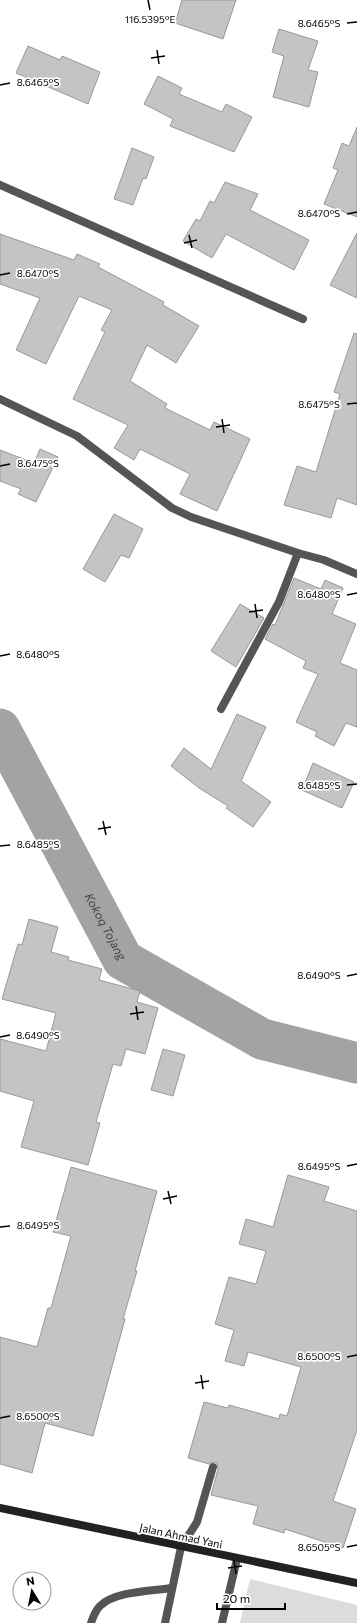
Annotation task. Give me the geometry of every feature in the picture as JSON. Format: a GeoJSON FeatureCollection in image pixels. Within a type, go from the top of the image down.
{"type":"FeatureCollection","features":[{"type":"Feature","properties":{"kind":"street"},"geometry":{"type":"LineString","coordinates":[[0,185],[303,319]]}},
{"type":"Feature","properties":{"kind":"street"},"geometry":{"type":"LineString","coordinates":[[0,398],[77,436],[172,508],[191,517],[298,553],[324,560],[357,574]]}},
{"type":"Feature","properties":{"kind":"street"},"geometry":{"type":"LineString","coordinates":[[221,709],[279,602],[298,553]]}},
{"type":"Feature","properties":{"kind":"street"},"geometry":{"type":"LineString","coordinates":[[165,1623],[181,1547],[197,1522],[213,1467]]}},
{"type":"Feature","properties":{"kind":"street","name":"Jalan Ahmad Yani"},"geometry":{"type":"LineString","coordinates":[[0,1508],[237,1559],[357,1582]]}},
{"type":"Feature","properties":{"kind":"street"},"geometry":{"type":"LineString","coordinates":[[222,1623],[237,1559]]}},
{"type":"Feature","properties":{"kind":"street"},"geometry":{"type":"LineString","coordinates":[[91,1623],[95,1612],[100,1606],[109,1600],[123,1595],[172,1588]]}},
{"type":"Feature","properties":{"kind":"shaded area"},"geometry":{"type":"Polygon","coordinates":[[[250,1579],[357,1605],[357,1623],[240,1623],[250,1579]]]}},
{"type":"Feature","properties":{"kind":"building"},"geometry":{"type":"Polygon","coordinates":[[[182,0],[236,0],[223,39],[175,23],[182,0]]]}},
{"type":"Feature","properties":{"kind":"building"},"geometry":{"type":"Polygon","coordinates":[[[279,29],[318,41],[308,70],[318,72],[309,107],[273,97],[284,56],[272,52],[279,29]]]}},
{"type":"Feature","properties":{"kind":"building"},"geometry":{"type":"Polygon","coordinates":[[[28,46],[60,60],[62,56],[100,72],[88,104],[16,73],[28,46]]]}},
{"type":"Feature","properties":{"kind":"building"},"geometry":{"type":"Polygon","coordinates":[[[158,76],[182,88],[179,94],[222,112],[226,104],[252,117],[234,152],[170,126],[173,119],[144,104],[158,76]]]}},
{"type":"Feature","properties":{"kind":"building"},"geometry":{"type":"Polygon","coordinates":[[[357,127],[357,217],[324,204],[338,170],[333,168],[342,143],[349,146],[357,127]]]}},
{"type":"Feature","properties":{"kind":"building"},"geometry":{"type":"Polygon","coordinates":[[[132,148],[154,157],[146,179],[143,178],[133,205],[114,199],[132,148]]]}},
{"type":"Feature","properties":{"kind":"building"},"geometry":{"type":"Polygon","coordinates":[[[225,182],[258,194],[250,210],[309,240],[294,270],[226,234],[212,258],[183,241],[196,219],[200,221],[210,201],[214,203],[225,182]]]}},
{"type":"Feature","properties":{"kind":"building"},"geometry":{"type":"Polygon","coordinates":[[[357,233],[357,298],[330,285],[357,233]]]}},
{"type":"Feature","properties":{"kind":"building"},"geometry":{"type":"Polygon","coordinates":[[[0,234],[74,260],[77,254],[100,264],[98,267],[164,302],[163,305],[199,326],[176,363],[147,345],[130,381],[167,404],[165,408],[210,430],[214,422],[250,439],[217,511],[180,494],[190,474],[140,449],[134,460],[114,448],[128,425],[73,399],[105,332],[101,330],[112,310],[79,296],[46,364],[16,350],[40,298],[0,284],[0,234]]]}},
{"type":"Feature","properties":{"kind":"building"},"geometry":{"type":"Polygon","coordinates":[[[354,333],[357,334],[357,505],[337,498],[331,518],[284,505],[297,466],[316,472],[340,394],[334,392],[354,333]]]}},
{"type":"Feature","properties":{"kind":"building"},"geometry":{"type":"Polygon","coordinates":[[[40,449],[58,457],[36,502],[18,494],[21,489],[0,481],[0,450],[34,463],[40,449]]]}},
{"type":"Feature","properties":{"kind":"building"},"geometry":{"type":"Polygon","coordinates":[[[114,514],[143,529],[129,558],[121,555],[105,582],[83,569],[114,514]]]}},
{"type":"Feature","properties":{"kind":"building"},"geometry":{"type":"Polygon","coordinates":[[[294,578],[321,589],[325,580],[343,588],[332,614],[356,624],[340,663],[357,670],[357,727],[346,723],[334,746],[315,736],[317,732],[296,722],[318,674],[303,668],[306,661],[265,639],[273,624],[275,625],[294,578]]]}},
{"type":"Feature","properties":{"kind":"building"},"geometry":{"type":"Polygon","coordinates":[[[240,604],[264,618],[236,667],[211,651],[240,604]]]}},
{"type":"Feature","properties":{"kind":"building"},"geometry":{"type":"Polygon","coordinates":[[[237,714],[266,727],[241,781],[271,802],[253,827],[226,808],[228,806],[199,788],[171,766],[184,748],[211,769],[237,714]]]}},
{"type":"Feature","properties":{"kind":"building"},"geometry":{"type":"Polygon","coordinates":[[[313,763],[354,782],[342,808],[302,790],[313,763]]]}},
{"type":"Feature","properties":{"kind":"building"},"geometry":{"type":"Polygon","coordinates":[[[29,919],[58,927],[51,952],[69,957],[68,960],[102,969],[99,980],[140,991],[137,1002],[158,1008],[145,1054],[126,1049],[121,1066],[113,1064],[96,1122],[100,1123],[88,1165],[21,1147],[34,1101],[0,1091],[0,1039],[46,1051],[56,1013],[2,999],[18,944],[22,945],[29,919]]]}},
{"type":"Feature","properties":{"kind":"building"},"geometry":{"type":"Polygon","coordinates":[[[163,1049],[185,1055],[173,1096],[151,1090],[163,1049]]]}},
{"type":"Feature","properties":{"kind":"building"},"geometry":{"type":"Polygon","coordinates":[[[71,1167],[157,1191],[135,1271],[137,1271],[123,1319],[125,1319],[93,1436],[45,1423],[32,1473],[0,1464],[0,1337],[37,1347],[48,1308],[51,1308],[71,1236],[53,1232],[71,1167]]]}},
{"type":"Feature","properties":{"kind":"building"},"geometry":{"type":"Polygon","coordinates":[[[288,1175],[329,1187],[324,1201],[357,1211],[357,1430],[333,1501],[356,1509],[343,1548],[285,1529],[284,1533],[253,1524],[258,1506],[211,1495],[218,1469],[217,1463],[212,1462],[209,1464],[188,1458],[204,1402],[228,1408],[229,1405],[279,1419],[280,1414],[287,1416],[301,1367],[248,1352],[244,1366],[225,1361],[234,1330],[215,1324],[229,1277],[256,1284],[266,1251],[239,1244],[246,1219],[273,1227],[288,1175]]]}},
{"type":"Feature","properties":{"kind":"waterway","name":"Kokoq Tojang"},"geometry":{"type":"LineString","coordinates":[[0,729],[123,960],[262,1039],[357,1063]]}}]}
